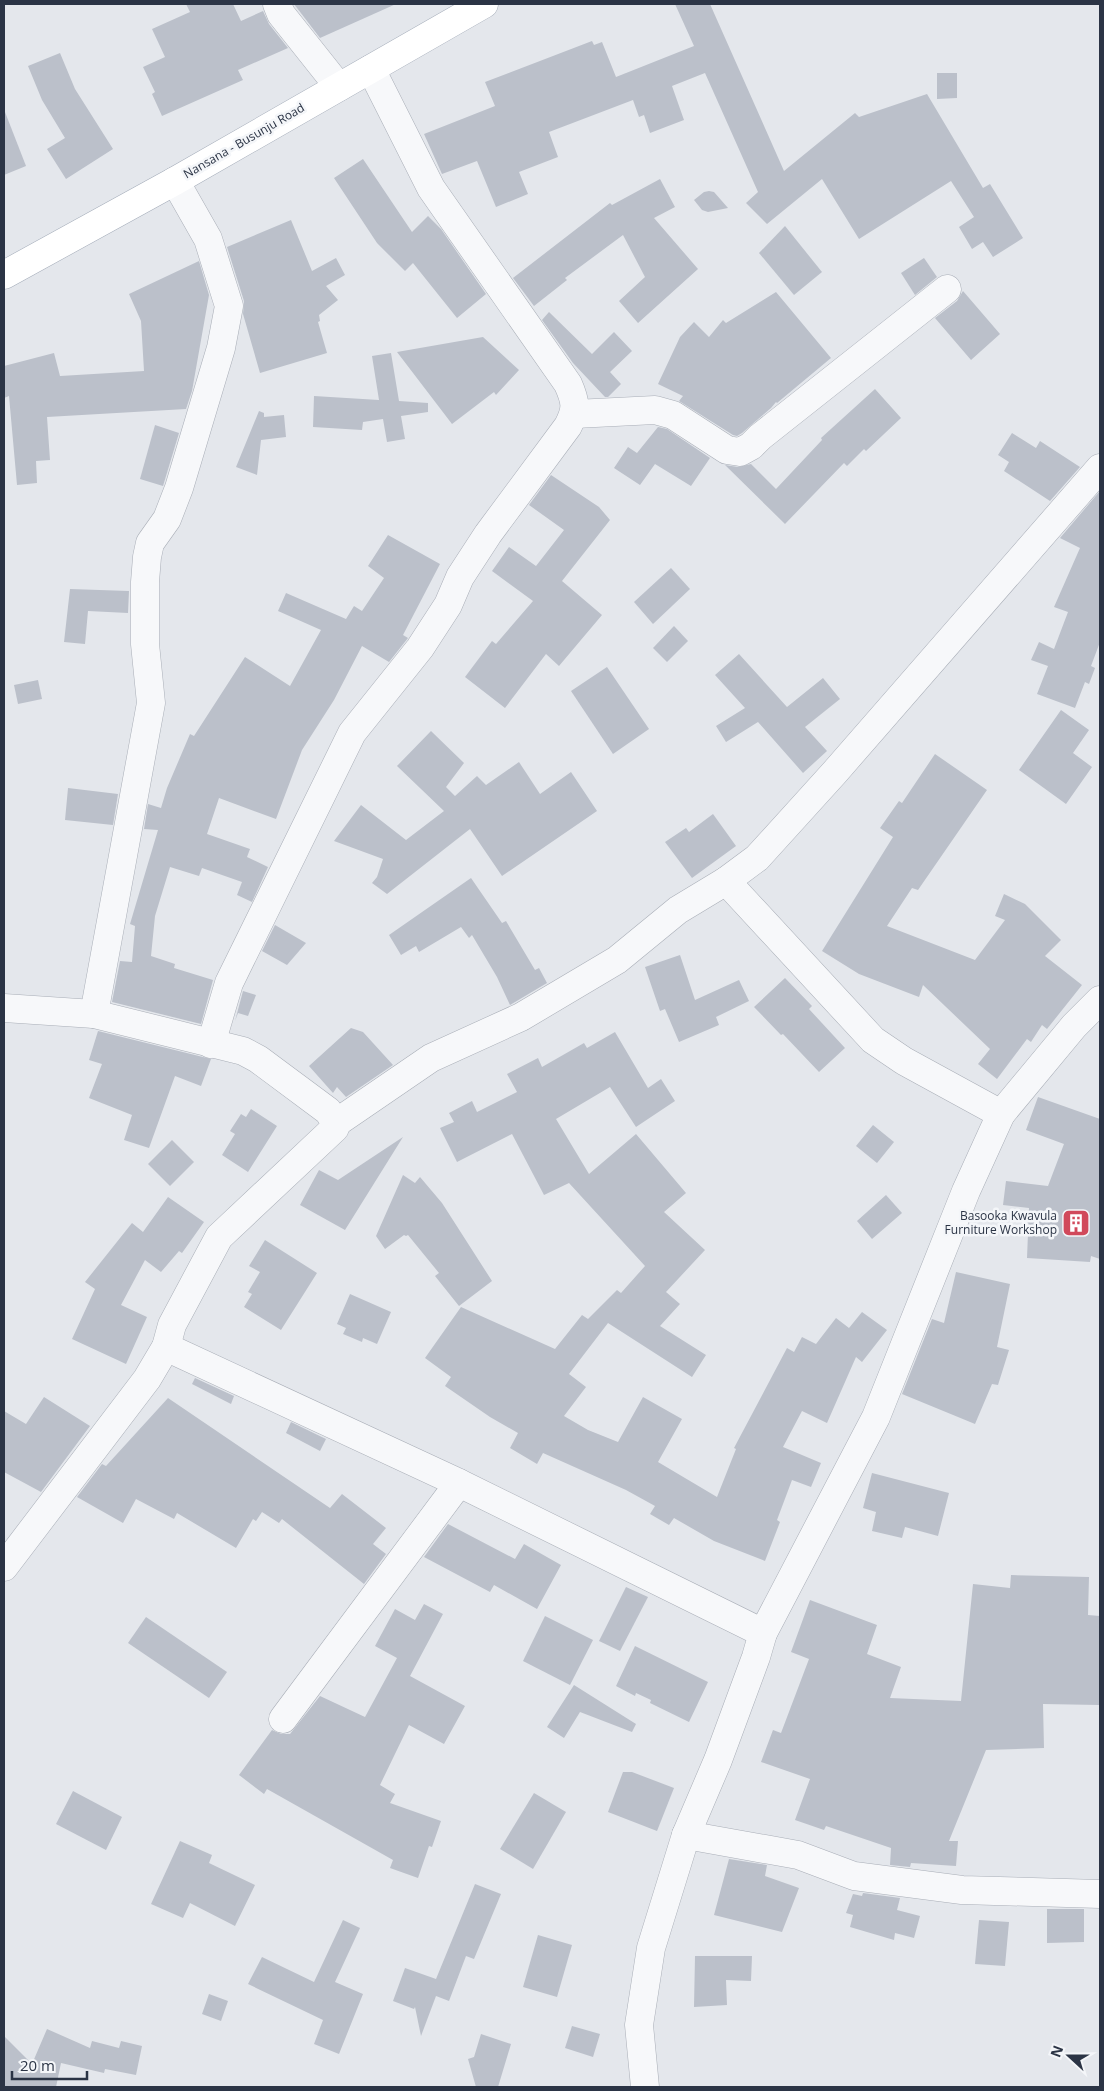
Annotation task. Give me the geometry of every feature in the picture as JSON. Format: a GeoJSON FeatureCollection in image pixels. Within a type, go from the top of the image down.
{"type":"FeatureCollection","features":[{"type":"Feature","properties":{"kind":"main road","name":"Nansana - Busunju Road"},"geometry":{"type":"LineString","coordinates":[[4,275],[484,4]]}},
{"type":"Feature","properties":{"kind":"street"},"geometry":{"type":"LineString","coordinates":[[277,4],[281,14],[339,87]]}},
{"type":"Feature","properties":{"kind":"street"},"geometry":{"type":"LineString","coordinates":[[211,1044],[229,982],[352,733],[420,648],[448,605],[464,570],[575,414],[574,399],[568,384],[432,188],[370,69]]}},
{"type":"Feature","properties":{"kind":"street"},"geometry":{"type":"LineString","coordinates":[[94,1014],[151,703],[145,644],[147,557],[150,543],[167,519],[179,488],[220,348],[229,306],[208,239],[175,180]]}},
{"type":"Feature","properties":{"kind":"street"},"geometry":{"type":"LineString","coordinates":[[575,414],[655,410],[673,415],[727,450],[740,452],[751,446],[948,289]]}},
{"type":"Feature","properties":{"kind":"street"},"geometry":{"type":"LineString","coordinates":[[4,1567],[147,1379],[166,1347],[172,1325],[219,1237],[335,1128],[336,1124],[431,1058],[521,1017],[617,960],[678,910],[726,881],[757,858],[835,772],[1100,468]]}},
{"type":"Feature","properties":{"kind":"street"},"geometry":{"type":"LineString","coordinates":[[726,881],[873,1040],[904,1061],[1001,1114]]}},
{"type":"Feature","properties":{"kind":"street"},"geometry":{"type":"LineString","coordinates":[[646,2087],[639,2025],[652,1948],[686,1835],[718,1760],[763,1633],[876,1417],[966,1191],[1001,1114],[1074,1026],[1100,1000]]}},
{"type":"Feature","properties":{"kind":"street"},"geometry":{"type":"LineString","coordinates":[[4,1008],[94,1014],[243,1052],[258,1059],[328,1111],[336,1124]]}},
{"type":"Feature","properties":{"kind":"street"},"geometry":{"type":"LineString","coordinates":[[166,1347],[459,1483],[763,1633]]}},
{"type":"Feature","properties":{"kind":"street"},"geometry":{"type":"LineString","coordinates":[[283,1719],[459,1483]]}},
{"type":"Feature","properties":{"kind":"street"},"geometry":{"type":"LineString","coordinates":[[686,1835],[798,1855],[854,1876],[962,1890],[1100,1894]]}},
{"type":"Feature","properties":{"kind":"building"},"geometry":{"type":"Polygon","coordinates":[[[186,4],[233,4],[241,21],[263,11],[269,24],[288,48],[238,70],[243,80],[162,116],[152,94],[155,92],[143,67],[165,57],[152,29],[190,12],[186,4]]]}},
{"type":"Feature","properties":{"kind":"building"},"geometry":{"type":"Polygon","coordinates":[[[294,4],[396,4],[320,38],[294,4]]]}},
{"type":"Feature","properties":{"kind":"building"},"geometry":{"type":"Polygon","coordinates":[[[675,4],[710,4],[784,171],[855,113],[859,117],[927,94],[983,188],[990,184],[1023,238],[993,257],[983,242],[972,249],[959,227],[974,217],[951,181],[859,239],[822,179],[767,224],[746,203],[758,192],[705,73],[672,86],[684,120],[650,133],[644,115],[639,117],[633,100],[549,132],[558,157],[519,172],[528,194],[496,207],[477,161],[442,174],[424,134],[495,106],[485,82],[592,41],[594,45],[602,42],[616,77],[694,46],[675,4]]]}},
{"type":"Feature","properties":{"kind":"building"},"geometry":{"type":"Polygon","coordinates":[[[60,53],[75,89],[113,149],[66,179],[47,149],[65,138],[42,100],[28,66],[60,53]]]}},
{"type":"Feature","properties":{"kind":"building"},"geometry":{"type":"Polygon","coordinates":[[[937,73],[957,73],[957,98],[937,99],[937,73]]]}},
{"type":"Feature","properties":{"kind":"building"},"geometry":{"type":"Polygon","coordinates":[[[4,112],[26,166],[4,175],[4,112]]]}},
{"type":"Feature","properties":{"kind":"building"},"geometry":{"type":"Polygon","coordinates":[[[363,159],[412,232],[428,216],[441,229],[486,294],[457,318],[413,263],[405,271],[377,243],[334,178],[363,159]]]}},
{"type":"Feature","properties":{"kind":"building"},"geometry":{"type":"Polygon","coordinates":[[[660,179],[675,207],[654,218],[698,269],[638,323],[619,301],[645,277],[623,235],[565,278],[567,280],[534,306],[513,278],[610,203],[612,205],[660,179]]]}},
{"type":"Feature","properties":{"kind":"building"},"geometry":{"type":"Polygon","coordinates":[[[704,192],[714,192],[728,208],[708,212],[702,210],[694,200],[704,192]]]}},
{"type":"Feature","properties":{"kind":"building"},"geometry":{"type":"Polygon","coordinates":[[[291,220],[312,271],[336,258],[345,275],[326,286],[338,300],[319,315],[320,321],[318,322],[327,353],[260,373],[243,314],[244,301],[227,247],[291,220]]]}},
{"type":"Feature","properties":{"kind":"building"},"geometry":{"type":"Polygon","coordinates":[[[785,226],[822,272],[794,295],[759,253],[785,226]]]}},
{"type":"Feature","properties":{"kind":"building"},"geometry":{"type":"Polygon","coordinates":[[[924,258],[937,277],[915,295],[901,273],[924,258]]]}},
{"type":"Feature","properties":{"kind":"building"},"geometry":{"type":"Polygon","coordinates":[[[199,261],[209,295],[192,391],[186,409],[47,417],[50,460],[36,461],[37,483],[17,485],[9,396],[4,398],[4,366],[54,353],[60,376],[144,371],[141,321],[129,294],[199,261]]]}},
{"type":"Feature","properties":{"kind":"building"},"geometry":{"type":"Polygon","coordinates":[[[963,291],[1000,334],[971,360],[935,318],[957,301],[963,291]]]}},
{"type":"Feature","properties":{"kind":"building"},"geometry":{"type":"Polygon","coordinates":[[[776,292],[831,358],[776,402],[742,433],[737,436],[733,435],[679,401],[683,396],[658,384],[680,337],[694,322],[709,337],[723,320],[726,323],[776,292]]]}},
{"type":"Feature","properties":{"kind":"building"},"geometry":{"type":"Polygon","coordinates":[[[549,312],[592,354],[614,332],[632,351],[610,372],[621,384],[608,397],[605,397],[573,363],[542,320],[549,312]]]}},
{"type":"Feature","properties":{"kind":"building"},"geometry":{"type":"Polygon","coordinates":[[[483,337],[519,370],[496,395],[494,392],[452,424],[397,352],[483,337]]]}},
{"type":"Feature","properties":{"kind":"building"},"geometry":{"type":"Polygon","coordinates":[[[391,353],[399,401],[428,403],[428,412],[401,416],[405,439],[387,442],[383,419],[363,422],[362,430],[313,427],[314,396],[379,400],[372,356],[391,353]]]}},
{"type":"Feature","properties":{"kind":"building"},"geometry":{"type":"Polygon","coordinates":[[[875,389],[901,418],[847,466],[844,463],[785,524],[725,465],[738,467],[751,464],[776,489],[822,440],[821,438],[875,389]]]}},
{"type":"Feature","properties":{"kind":"building"},"geometry":{"type":"Polygon","coordinates":[[[259,411],[264,413],[264,417],[284,415],[286,437],[261,440],[257,475],[236,467],[259,411]]]}},
{"type":"Feature","properties":{"kind":"building"},"geometry":{"type":"Polygon","coordinates":[[[155,425],[179,433],[163,486],[140,479],[155,425]]]}},
{"type":"Feature","properties":{"kind":"building"},"geometry":{"type":"Polygon","coordinates":[[[658,427],[667,429],[710,458],[691,486],[655,464],[640,485],[614,468],[628,447],[637,453],[658,427]]]}},
{"type":"Feature","properties":{"kind":"building"},"geometry":{"type":"Polygon","coordinates":[[[1012,433],[1036,448],[1040,441],[1080,467],[1050,501],[1004,471],[1009,462],[998,455],[1012,433]]]}},
{"type":"Feature","properties":{"kind":"building"},"geometry":{"type":"Polygon","coordinates":[[[551,475],[599,507],[610,520],[562,581],[602,615],[559,666],[546,654],[505,708],[465,677],[492,641],[496,644],[533,601],[492,571],[509,547],[536,566],[564,530],[529,505],[551,475]]]}},
{"type":"Feature","properties":{"kind":"building"},"geometry":{"type":"Polygon","coordinates":[[[1100,491],[1100,642],[1091,666],[1095,668],[1089,684],[1085,682],[1075,708],[1037,694],[1048,666],[1031,660],[1039,642],[1054,649],[1068,612],[1054,607],[1080,548],[1060,538],[1100,491]]]}},
{"type":"Feature","properties":{"kind":"building"},"geometry":{"type":"Polygon","coordinates":[[[388,535],[440,564],[403,635],[408,638],[389,662],[362,646],[334,700],[302,750],[276,819],[219,798],[207,834],[250,849],[247,857],[268,867],[252,902],[237,895],[242,882],[202,868],[199,876],[170,867],[155,916],[151,956],[175,964],[174,968],[213,980],[201,1024],[112,1002],[120,961],[132,962],[135,926],[130,924],[158,830],[144,829],[148,804],[161,808],[167,788],[190,734],[194,736],[245,657],[290,686],[321,630],[278,611],[286,593],[346,619],[354,606],[362,611],[384,578],[368,566],[388,535]]]}},
{"type":"Feature","properties":{"kind":"building"},"geometry":{"type":"Polygon","coordinates":[[[671,568],[690,589],[653,624],[634,602],[671,568]]]}},
{"type":"Feature","properties":{"kind":"building"},"geometry":{"type":"Polygon","coordinates":[[[70,589],[129,591],[128,613],[88,611],[85,644],[64,642],[70,589]]]}},
{"type":"Feature","properties":{"kind":"building"},"geometry":{"type":"Polygon","coordinates":[[[674,626],[688,641],[667,662],[653,648],[674,626]]]}},
{"type":"Feature","properties":{"kind":"building"},"geometry":{"type":"Polygon","coordinates":[[[739,654],[787,707],[823,678],[840,699],[805,727],[827,751],[803,773],[758,722],[726,742],[716,726],[745,708],[715,675],[739,654]]]}},
{"type":"Feature","properties":{"kind":"building"},"geometry":{"type":"Polygon","coordinates":[[[607,667],[649,729],[613,754],[571,691],[607,667]]]}},
{"type":"Feature","properties":{"kind":"building"},"geometry":{"type":"Polygon","coordinates":[[[38,680],[42,699],[18,704],[14,685],[38,680]]]}},
{"type":"Feature","properties":{"kind":"building"},"geometry":{"type":"Polygon","coordinates":[[[1061,710],[1089,730],[1073,753],[1092,767],[1066,804],[1019,770],[1061,710]]]}},
{"type":"Feature","properties":{"kind":"building"},"geometry":{"type":"Polygon","coordinates":[[[431,731],[464,763],[446,787],[455,796],[477,776],[486,785],[519,762],[540,794],[571,772],[597,811],[502,876],[470,829],[387,894],[372,883],[377,877],[383,859],[334,841],[361,805],[406,840],[444,811],[397,766],[431,731]]]}},
{"type":"Feature","properties":{"kind":"building"},"geometry":{"type":"Polygon","coordinates":[[[935,754],[987,790],[918,890],[912,888],[887,926],[975,960],[1005,920],[995,916],[1004,894],[1025,904],[1061,940],[1045,956],[1082,985],[1047,1029],[1042,1025],[1031,1042],[1027,1039],[997,1079],[978,1064],[990,1049],[923,985],[919,997],[859,974],[822,951],[893,837],[880,828],[899,801],[902,803],[935,754]]]}},
{"type":"Feature","properties":{"kind":"building"},"geometry":{"type":"Polygon","coordinates":[[[68,788],[118,794],[113,825],[65,820],[68,788]]]}},
{"type":"Feature","properties":{"kind":"building"},"geometry":{"type":"Polygon","coordinates":[[[713,814],[736,846],[692,878],[665,842],[686,828],[689,832],[713,814]]]}},
{"type":"Feature","properties":{"kind":"building"},"geometry":{"type":"Polygon","coordinates":[[[471,878],[502,923],[506,921],[535,970],[539,968],[547,983],[510,1005],[497,977],[472,935],[469,938],[461,927],[419,952],[416,946],[401,955],[389,935],[471,878]]]}},
{"type":"Feature","properties":{"kind":"building"},"geometry":{"type":"Polygon","coordinates":[[[275,925],[306,943],[287,965],[262,951],[275,925]]]}},
{"type":"Feature","properties":{"kind":"building"},"geometry":{"type":"Polygon","coordinates":[[[680,955],[695,1000],[739,980],[749,1001],[716,1017],[719,1025],[679,1042],[665,1009],[660,1011],[645,967],[680,955]]]}},
{"type":"Feature","properties":{"kind":"building"},"geometry":{"type":"Polygon","coordinates":[[[785,978],[812,1006],[809,1009],[845,1048],[819,1072],[754,1007],[785,978]]]}},
{"type":"Feature","properties":{"kind":"building"},"geometry":{"type":"Polygon","coordinates":[[[243,991],[256,995],[248,1016],[238,1013],[235,1021],[243,991]]]}},
{"type":"Feature","properties":{"kind":"building"},"geometry":{"type":"Polygon","coordinates":[[[351,1028],[363,1032],[393,1065],[346,1097],[337,1087],[333,1093],[309,1066],[351,1028]]]}},
{"type":"Feature","properties":{"kind":"building"},"geometry":{"type":"Polygon","coordinates":[[[98,1031],[211,1059],[201,1086],[175,1076],[149,1148],[124,1140],[132,1115],[89,1098],[102,1064],[89,1060],[98,1031]]]}},
{"type":"Feature","properties":{"kind":"building"},"geometry":{"type":"Polygon","coordinates":[[[615,1032],[648,1088],[661,1079],[675,1101],[636,1127],[610,1087],[556,1119],[589,1174],[636,1134],[686,1193],[664,1212],[705,1250],[666,1292],[680,1304],[660,1326],[706,1355],[692,1377],[608,1323],[569,1374],[586,1387],[564,1416],[588,1430],[618,1442],[643,1397],[682,1419],[658,1462],[717,1497],[736,1449],[734,1448],[787,1348],[794,1352],[802,1337],[816,1344],[836,1318],[849,1328],[862,1312],[887,1330],[862,1362],[856,1357],[827,1423],[802,1411],[783,1447],[821,1463],[811,1487],[792,1480],[777,1520],[780,1522],[765,1561],[714,1541],[674,1518],[669,1525],[650,1514],[655,1506],[626,1490],[543,1453],[537,1464],[510,1448],[518,1433],[490,1417],[445,1386],[451,1377],[425,1358],[461,1307],[555,1349],[582,1315],[588,1319],[617,1290],[621,1293],[645,1266],[569,1183],[544,1195],[512,1134],[457,1162],[440,1128],[454,1122],[449,1113],[472,1101],[477,1112],[517,1092],[507,1074],[538,1058],[542,1067],[584,1043],[587,1048],[615,1032]]]}},
{"type":"Feature","properties":{"kind":"building"},"geometry":{"type":"Polygon","coordinates":[[[1038,1097],[1100,1119],[1100,1259],[1091,1256],[1090,1262],[1027,1258],[1029,1208],[1003,1205],[1006,1181],[1048,1186],[1064,1144],[1026,1130],[1038,1097]]]}},
{"type":"Feature","properties":{"kind":"building"},"geometry":{"type":"Polygon","coordinates":[[[251,1109],[277,1126],[248,1172],[222,1155],[235,1134],[230,1131],[241,1114],[246,1117],[251,1109]]]}},
{"type":"Feature","properties":{"kind":"building"},"geometry":{"type":"Polygon","coordinates":[[[873,1125],[894,1142],[877,1163],[856,1146],[873,1125]]]}},
{"type":"Feature","properties":{"kind":"building"},"geometry":{"type":"Polygon","coordinates":[[[403,1137],[345,1230],[300,1205],[319,1170],[338,1180],[403,1137]]]}},
{"type":"Feature","properties":{"kind":"building"},"geometry":{"type":"Polygon","coordinates":[[[172,1140],[194,1162],[170,1186],[148,1164],[172,1140]]]}},
{"type":"Feature","properties":{"kind":"building"},"geometry":{"type":"Polygon","coordinates":[[[403,1175],[415,1183],[420,1177],[442,1203],[492,1281],[459,1306],[435,1276],[439,1273],[408,1235],[404,1235],[385,1249],[376,1236],[403,1175]]]}},
{"type":"Feature","properties":{"kind":"building"},"geometry":{"type":"Polygon","coordinates":[[[886,1195],[902,1213],[872,1239],[857,1221],[886,1195]]]}},
{"type":"Feature","properties":{"kind":"building"},"geometry":{"type":"Polygon","coordinates":[[[168,1197],[204,1222],[182,1253],[179,1251],[161,1272],[145,1260],[121,1305],[147,1317],[126,1364],[72,1339],[95,1289],[85,1282],[132,1223],[143,1232],[168,1197]]]}},
{"type":"Feature","properties":{"kind":"building"},"geometry":{"type":"Polygon","coordinates":[[[265,1240],[317,1273],[281,1330],[244,1307],[252,1294],[248,1292],[260,1272],[249,1266],[265,1240]]]}},
{"type":"Feature","properties":{"kind":"building"},"geometry":{"type":"Polygon","coordinates":[[[956,1272],[1010,1284],[997,1347],[1009,1350],[998,1385],[992,1384],[975,1424],[902,1394],[932,1319],[944,1323],[956,1272]]]}},
{"type":"Feature","properties":{"kind":"building"},"geometry":{"type":"Polygon","coordinates":[[[350,1294],[391,1312],[377,1344],[363,1338],[362,1342],[343,1334],[346,1328],[337,1324],[350,1294]]]}},
{"type":"Feature","properties":{"kind":"building"},"geometry":{"type":"Polygon","coordinates":[[[195,1378],[234,1396],[231,1404],[192,1384],[195,1378]]]}},
{"type":"Feature","properties":{"kind":"building"},"geometry":{"type":"Polygon","coordinates":[[[44,1397],[90,1426],[41,1492],[4,1472],[4,1411],[26,1424],[44,1397]]]}},
{"type":"Feature","properties":{"kind":"building"},"geometry":{"type":"Polygon","coordinates":[[[168,1398],[330,1508],[342,1494],[386,1528],[373,1544],[386,1554],[364,1584],[282,1519],[279,1523],[262,1512],[256,1521],[253,1519],[236,1548],[177,1513],[174,1519],[136,1499],[123,1523],[77,1497],[102,1464],[106,1466],[168,1398]]]}},
{"type":"Feature","properties":{"kind":"building"},"geometry":{"type":"Polygon","coordinates":[[[291,1422],[326,1439],[320,1451],[286,1433],[291,1422]]]}},
{"type":"Feature","properties":{"kind":"building"},"geometry":{"type":"Polygon","coordinates":[[[872,1473],[949,1493],[938,1536],[905,1527],[902,1538],[872,1531],[876,1512],[863,1508],[872,1473]]]}},
{"type":"Feature","properties":{"kind":"building"},"geometry":{"type":"Polygon","coordinates":[[[448,1524],[515,1559],[524,1544],[561,1565],[537,1609],[494,1585],[490,1592],[424,1557],[448,1524]]]}},
{"type":"Feature","properties":{"kind":"building"},"geometry":{"type":"Polygon","coordinates":[[[1011,1575],[1089,1577],[1088,1615],[1100,1616],[1099,1705],[1043,1704],[1044,1748],[986,1750],[949,1841],[958,1841],[956,1866],[911,1863],[910,1867],[890,1865],[891,1848],[826,1826],[824,1830],[795,1820],[810,1779],[761,1762],[773,1730],[781,1733],[809,1659],[791,1652],[810,1600],[877,1625],[867,1654],[901,1667],[890,1698],[961,1701],[973,1584],[1010,1588],[1011,1575]]]}},
{"type":"Feature","properties":{"kind":"building"},"geometry":{"type":"Polygon","coordinates":[[[626,1587],[648,1597],[620,1651],[599,1641],[626,1587]]]}},
{"type":"Feature","properties":{"kind":"building"},"geometry":{"type":"Polygon","coordinates":[[[424,1604],[443,1614],[410,1676],[465,1706],[444,1744],[409,1725],[380,1785],[395,1794],[390,1803],[441,1821],[432,1847],[429,1846],[418,1878],[390,1868],[393,1860],[267,1789],[264,1794],[239,1775],[272,1730],[281,1734],[290,1734],[320,1696],[365,1717],[397,1658],[375,1646],[395,1609],[415,1620],[424,1604]]]}},
{"type":"Feature","properties":{"kind":"building"},"geometry":{"type":"Polygon","coordinates":[[[545,1616],[593,1640],[570,1685],[523,1661],[545,1616]]]}},
{"type":"Feature","properties":{"kind":"building"},"geometry":{"type":"Polygon","coordinates":[[[146,1617],[227,1672],[209,1698],[128,1643],[146,1617]]]}},
{"type":"Feature","properties":{"kind":"building"},"geometry":{"type":"Polygon","coordinates":[[[635,1646],[708,1682],[689,1722],[650,1703],[651,1700],[636,1693],[635,1696],[616,1686],[635,1646]]]}},
{"type":"Feature","properties":{"kind":"building"},"geometry":{"type":"Polygon","coordinates":[[[574,1685],[636,1724],[632,1732],[580,1712],[564,1738],[547,1727],[574,1685]]]}},
{"type":"Feature","properties":{"kind":"building"},"geometry":{"type":"Polygon","coordinates":[[[623,1772],[632,1772],[674,1788],[657,1831],[608,1812],[623,1772]]]}},
{"type":"Feature","properties":{"kind":"building"},"geometry":{"type":"Polygon","coordinates":[[[73,1791],[122,1817],[106,1850],[56,1824],[73,1791]]]}},
{"type":"Feature","properties":{"kind":"building"},"geometry":{"type":"Polygon","coordinates":[[[534,1793],[566,1812],[533,1869],[500,1849],[534,1793]]]}},
{"type":"Feature","properties":{"kind":"building"},"geometry":{"type":"Polygon","coordinates":[[[180,1841],[212,1855],[209,1863],[255,1885],[235,1926],[190,1903],[183,1918],[151,1904],[180,1841]]]}},
{"type":"Feature","properties":{"kind":"building"},"geometry":{"type":"Polygon","coordinates":[[[729,1859],[767,1865],[765,1876],[799,1888],[782,1932],[714,1915],[729,1859]]]}},
{"type":"Feature","properties":{"kind":"building"},"geometry":{"type":"Polygon","coordinates":[[[475,1884],[501,1894],[474,1959],[466,1956],[449,2001],[436,1996],[421,2036],[415,2007],[414,2009],[393,2001],[405,1968],[436,1979],[475,1884]]]}},
{"type":"Feature","properties":{"kind":"building"},"geometry":{"type":"Polygon","coordinates":[[[863,1893],[900,1898],[897,1910],[920,1916],[914,1938],[895,1933],[894,1940],[850,1927],[853,1915],[846,1913],[853,1894],[862,1896],[863,1893]]]}},
{"type":"Feature","properties":{"kind":"building"},"geometry":{"type":"Polygon","coordinates":[[[1047,1909],[1084,1909],[1084,1942],[1047,1943],[1047,1909]]]}},
{"type":"Feature","properties":{"kind":"building"},"geometry":{"type":"Polygon","coordinates":[[[343,1920],[360,1928],[335,1982],[363,1994],[339,2054],[314,2044],[323,2020],[248,1984],[262,1957],[314,1982],[343,1920]]]}},
{"type":"Feature","properties":{"kind":"building"},"geometry":{"type":"Polygon","coordinates":[[[979,1920],[1009,1922],[1005,1966],[975,1964],[979,1920]]]}},
{"type":"Feature","properties":{"kind":"building"},"geometry":{"type":"Polygon","coordinates":[[[538,1935],[572,1945],[557,1997],[523,1987],[538,1935]]]}},
{"type":"Feature","properties":{"kind":"building"},"geometry":{"type":"Polygon","coordinates":[[[695,1956],[752,1956],[751,1981],[726,1980],[727,2005],[694,2007],[695,1956]]]}},
{"type":"Feature","properties":{"kind":"building"},"geometry":{"type":"Polygon","coordinates":[[[209,1994],[228,2001],[221,2021],[202,2014],[209,1994]]]}},
{"type":"Feature","properties":{"kind":"building"},"geometry":{"type":"Polygon","coordinates":[[[572,2026],[600,2034],[593,2057],[565,2048],[572,2026]]]}},
{"type":"Feature","properties":{"kind":"building"},"geometry":{"type":"Polygon","coordinates":[[[47,2029],[90,2048],[92,2041],[119,2048],[121,2041],[142,2046],[136,2075],[105,2069],[104,2073],[61,2063],[56,2087],[4,2087],[4,2036],[32,2064],[47,2029]]]}},
{"type":"Feature","properties":{"kind":"building"},"geometry":{"type":"Polygon","coordinates":[[[481,2034],[511,2044],[498,2087],[476,2087],[468,2059],[474,2057],[481,2034]]]}},
{"type":"Feature","properties":{"kind":"place","name":"Basooka Kwavula Furniture Workshop"},"geometry":{"type":"Point","coordinates":[1076,1223]}}]}
